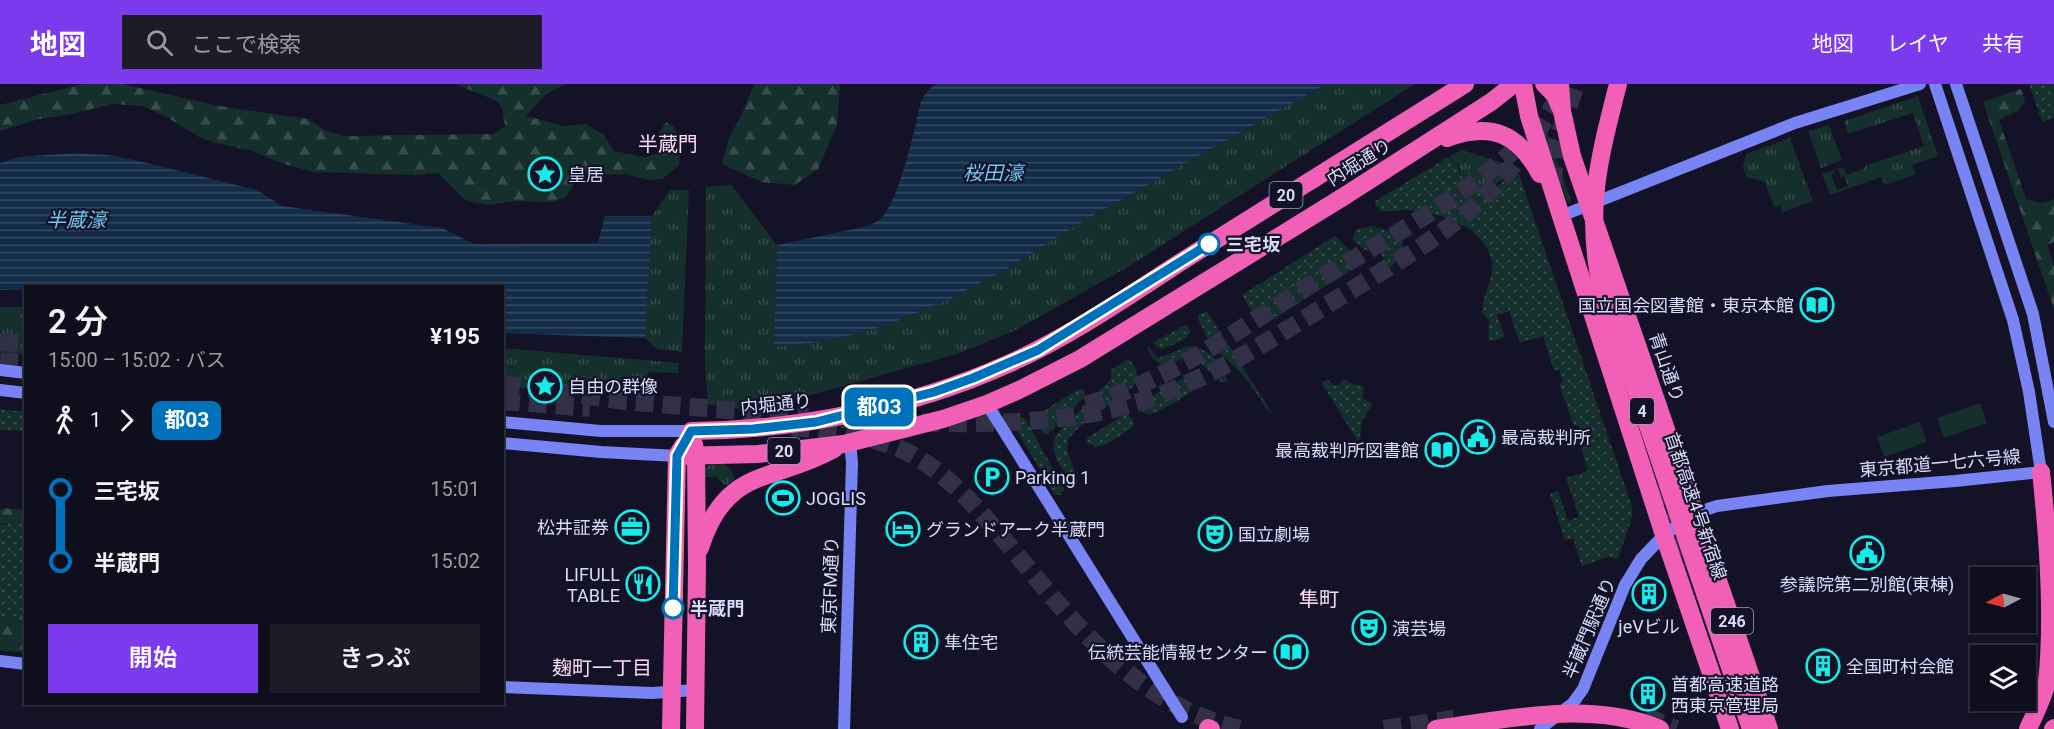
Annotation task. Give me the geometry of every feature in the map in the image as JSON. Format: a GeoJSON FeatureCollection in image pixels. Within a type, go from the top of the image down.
{"type":"FeatureCollection","features":[{"type":"Feature","properties":{"kind":"highway","name":"内堀通り"},"geometry":{"type":"LineString","coordinates":[[691,431],[753,429],[816,422],[934,392],[1028,355],[1101,312],[1465,84]]}},
{"type":"Feature","properties":{"kind":"highway","name":"内堀通り"},"geometry":{"type":"LineString","coordinates":[[696,456],[724,456],[847,443],[943,419],[987,404],[1049,376],[1420,148],[1515,84]]}},
{"type":"Feature","properties":{"kind":"highway","name":"246"},"geometry":{"type":"LineString","coordinates":[[1523,84],[1529,116],[1560,216],[1730,729]]}},
{"type":"Feature","properties":{"kind":"highway","name":"246"},"geometry":{"type":"LineString","coordinates":[[1544,84],[1555,95],[1562,111]]}},
{"type":"Feature","properties":{"kind":"highway","name":"青山通り"},"geometry":{"type":"LineString","coordinates":[[1560,84],[1562,111],[1572,156],[1769,729]]}},
{"type":"Feature","properties":{"kind":"highway","name":"首都高速4号新宿線"},"geometry":{"type":"LineString","coordinates":[[1618,84],[1602,150],[1593,208],[1594,246],[1601,287],[1750,729]]}},
{"type":"Feature","properties":{"kind":"highway"},"geometry":{"type":"LineString","coordinates":[[1420,148],[1468,131],[1485,130],[1507,136],[1520,146],[1534,164],[1560,216]]}},
{"type":"Feature","properties":{"kind":"highway"},"geometry":{"type":"LineString","coordinates":[[671,729],[677,456],[691,431]]}},
{"type":"Feature","properties":{"kind":"highway","name":"20"},"geometry":{"type":"LineString","coordinates":[[691,431],[696,456],[695,729]]}},
{"type":"Feature","properties":{"kind":"highway","name":"20"},"geometry":{"type":"LineString","coordinates":[[697,566],[705,533],[712,519],[736,490],[771,472],[814,461],[847,443]]}},
{"type":"Feature","properties":{"kind":"highway","name":"20"},"geometry":{"type":"LineString","coordinates":[[677,456],[696,456]]}},
{"type":"Feature","properties":{"kind":"highway"},"geometry":{"type":"LineString","coordinates":[[2028,729],[2046,683],[2053,641],[2050,470]]}},
{"type":"Feature","properties":{"kind":"highway"},"geometry":{"type":"LineString","coordinates":[[1436,729],[1571,714],[1625,718],[1660,729]]}},
{"type":"Feature","properties":{"kind":"main road"},"geometry":{"type":"LineString","coordinates":[[1560,216],[1795,123],[1920,84]]}},
{"type":"Feature","properties":{"kind":"main road","name":"東京都道一七六号線"},"geometry":{"type":"LineString","coordinates":[[1664,535],[1696,513],[1718,506],[1828,492],[2050,470],[2013,320],[1935,84]]}},
{"type":"Feature","properties":{"kind":"main road"},"geometry":{"type":"LineString","coordinates":[[1956,84],[2032,314],[2054,422]]}},
{"type":"Feature","properties":{"kind":"main road"},"geometry":{"type":"LineString","coordinates":[[0,370],[24,373]]}},
{"type":"Feature","properties":{"kind":"main road"},"geometry":{"type":"LineString","coordinates":[[0,390],[24,393]]}},
{"type":"Feature","properties":{"kind":"main road"},"geometry":{"type":"LineString","coordinates":[[987,404],[1182,717]]}},
{"type":"Feature","properties":{"kind":"main road"},"geometry":{"type":"LineString","coordinates":[[504,422],[601,431],[691,431]]}},
{"type":"Feature","properties":{"kind":"main road"},"geometry":{"type":"LineString","coordinates":[[504,443],[639,455],[677,456]]}},
{"type":"Feature","properties":{"kind":"main road","name":"東京FM通り"},"geometry":{"type":"LineString","coordinates":[[844,729],[852,463],[847,443]]}},
{"type":"Feature","properties":{"kind":"main road","name":"半蔵門駅通り"},"geometry":{"type":"LineString","coordinates":[[1540,729],[1574,703],[1583,689],[1625,585],[1641,559],[1664,535]]}},
{"type":"Feature","properties":{"kind":"main road"},"geometry":{"type":"LineString","coordinates":[[0,661],[24,664]]}},
{"type":"Feature","properties":{"kind":"main road"},"geometry":{"type":"LineString","coordinates":[[504,687],[671,692],[695,690]]}},
{"type":"Feature","properties":{"kind":"green space"},"geometry":{"type":"Polygon","coordinates":[[[82,84],[123,84],[219,106],[308,119],[326,131],[344,136],[494,134],[505,126],[502,108],[497,101],[455,84],[565,84],[546,94],[526,116],[563,126],[586,124],[604,135],[614,151],[644,157],[657,154],[659,133],[666,122],[674,127],[681,144],[679,165],[662,179],[649,180],[625,174],[584,175],[574,184],[566,197],[552,202],[516,201],[488,205],[464,199],[438,173],[415,175],[314,172],[284,164],[253,151],[199,137],[165,116],[143,106],[112,104],[39,119],[0,131],[0,105],[82,84]]]}},
{"type":"Feature","properties":{"kind":"green space"},"geometry":{"type":"Polygon","coordinates":[[[754,84],[840,84],[837,125],[818,169],[795,185],[762,182],[722,164],[729,138],[754,84]]]}},
{"type":"Feature","properties":{"kind":"green space"},"geometry":{"type":"Polygon","coordinates":[[[1326,84],[1415,84],[1126,268],[1016,330],[957,354],[779,404],[742,409],[708,404],[705,362],[706,187],[731,185],[777,245],[774,347],[827,341],[887,325],[948,300],[1001,272],[1084,221],[1326,84]]]}},
{"type":"Feature","properties":{"kind":"green space"},"geometry":{"type":"Polygon","coordinates":[[[2029,84],[2054,84],[2054,118],[2042,122],[2029,84]]]}},
{"type":"Feature","properties":{"kind":"green space"},"geometry":{"type":"Polygon","coordinates":[[[2021,89],[2025,100],[2019,110],[1999,120],[2026,199],[2043,203],[2054,199],[2054,242],[2047,245],[2054,265],[2054,309],[1983,102],[2021,89]]]}},
{"type":"Feature","properties":{"kind":"green space"},"geometry":{"type":"Polygon","coordinates":[[[1918,96],[1938,156],[1912,165],[1916,174],[1885,185],[1881,177],[1830,195],[1822,174],[1834,170],[1835,173],[1831,174],[1837,190],[1848,186],[1838,169],[1843,167],[1847,175],[1865,166],[1924,146],[1913,113],[1848,134],[1844,121],[1918,96]]]}},
{"type":"Feature","properties":{"kind":"green space"},"geometry":{"type":"Polygon","coordinates":[[[1541,118],[1570,203],[1567,202],[1539,121],[1541,118]]]}},
{"type":"Feature","properties":{"kind":"green space"},"geometry":{"type":"Polygon","coordinates":[[[1829,125],[1842,160],[1821,168],[1808,131],[1829,125]]]}},
{"type":"Feature","properties":{"kind":"green space"},"geometry":{"type":"Polygon","coordinates":[[[1790,138],[1813,201],[1783,212],[1780,205],[1774,207],[1765,182],[1747,177],[1743,167],[1746,154],[1790,138]]]}},
{"type":"Feature","properties":{"kind":"green space"},"geometry":{"type":"Polygon","coordinates":[[[1462,150],[1514,167],[1499,182],[1490,187],[1474,188],[1467,184],[1459,164],[1454,163],[1449,156],[1462,150]]]}},
{"type":"Feature","properties":{"kind":"green space"},"geometry":{"type":"Polygon","coordinates":[[[1448,157],[1458,165],[1465,182],[1481,190],[1497,186],[1514,167],[1517,168],[1632,507],[1632,517],[1618,559],[1608,557],[1582,566],[1573,538],[1565,540],[1550,494],[1558,491],[1568,521],[1579,517],[1566,478],[1588,471],[1578,439],[1582,437],[1578,425],[1574,426],[1559,384],[1563,382],[1559,369],[1554,371],[1543,336],[1520,343],[1509,311],[1497,315],[1505,337],[1492,341],[1488,338],[1489,321],[1482,312],[1492,265],[1486,247],[1478,237],[1457,222],[1419,211],[1383,211],[1374,202],[1448,157]]]}},
{"type":"Feature","properties":{"kind":"green space"},"geometry":{"type":"Polygon","coordinates":[[[670,190],[689,190],[682,352],[657,349],[645,338],[652,216],[670,190]]]}},
{"type":"Feature","properties":{"kind":"green space"},"geometry":{"type":"Polygon","coordinates":[[[1372,226],[1400,234],[1402,239],[1401,254],[1388,270],[1379,248],[1367,251],[1353,241],[1355,231],[1372,226]]]}},
{"type":"Feature","properties":{"kind":"green space"},"geometry":{"type":"Polygon","coordinates":[[[1335,236],[1362,263],[1261,327],[1242,295],[1335,236]]]}},
{"type":"Feature","properties":{"kind":"green space"},"geometry":{"type":"Polygon","coordinates":[[[0,307],[24,307],[24,354],[0,352],[0,307]]]}},
{"type":"Feature","properties":{"kind":"green space"},"geometry":{"type":"Polygon","coordinates":[[[1207,311],[1272,413],[1268,411],[1238,370],[1211,345],[1198,319],[1198,315],[1207,311]]]}},
{"type":"Feature","properties":{"kind":"green space"},"geometry":{"type":"Polygon","coordinates":[[[1185,325],[1191,332],[1184,340],[1162,349],[1153,344],[1154,342],[1185,325]]]}},
{"type":"Feature","properties":{"kind":"green space"},"geometry":{"type":"Polygon","coordinates":[[[1189,346],[1203,350],[1215,358],[1223,369],[1227,383],[1222,382],[1192,359],[1164,365],[1159,363],[1147,348],[1149,347],[1158,358],[1189,346]]]}},
{"type":"Feature","properties":{"kind":"green space"},"geometry":{"type":"Polygon","coordinates":[[[504,348],[679,363],[678,373],[648,372],[646,393],[504,387],[504,348]]]}},
{"type":"Feature","properties":{"kind":"green space"},"geometry":{"type":"Polygon","coordinates":[[[1128,359],[1137,372],[1137,379],[1133,387],[1080,426],[1068,439],[1067,450],[1078,481],[1075,485],[1072,484],[1053,448],[1056,435],[1111,379],[1111,370],[1128,359]]]}},
{"type":"Feature","properties":{"kind":"green space"},"geometry":{"type":"Polygon","coordinates":[[[1191,377],[1196,383],[1189,393],[1149,415],[1143,412],[1142,404],[1168,385],[1191,377]]]}},
{"type":"Feature","properties":{"kind":"green space"},"geometry":{"type":"Polygon","coordinates":[[[1345,379],[1363,387],[1362,398],[1373,404],[1362,421],[1360,440],[1357,440],[1321,382],[1328,380],[1333,385],[1338,385],[1345,379]]]}},
{"type":"Feature","properties":{"kind":"green space"},"geometry":{"type":"Polygon","coordinates":[[[1081,389],[1085,392],[1085,396],[1048,434],[1044,434],[1039,426],[1042,412],[1081,389]]]}},
{"type":"Feature","properties":{"kind":"green space"},"geometry":{"type":"Polygon","coordinates":[[[1980,403],[1987,423],[1944,438],[1937,418],[1980,403]]]}},
{"type":"Feature","properties":{"kind":"green space"},"geometry":{"type":"Polygon","coordinates":[[[0,409],[24,412],[24,431],[0,430],[0,409]]]}},
{"type":"Feature","properties":{"kind":"green space"},"geometry":{"type":"Polygon","coordinates":[[[1125,414],[1133,419],[1133,427],[1107,444],[1096,447],[1087,442],[1087,438],[1125,414]]]}},
{"type":"Feature","properties":{"kind":"green space"},"geometry":{"type":"Polygon","coordinates":[[[1020,416],[1026,420],[1064,489],[1061,495],[1055,495],[1013,424],[1013,421],[1020,416]]]}},
{"type":"Feature","properties":{"kind":"green space"},"geometry":{"type":"Polygon","coordinates":[[[1920,422],[1927,442],[1884,457],[1877,437],[1920,422]]]}},
{"type":"Feature","properties":{"kind":"green space"},"geometry":{"type":"Polygon","coordinates":[[[724,464],[729,467],[735,478],[726,486],[716,477],[705,477],[705,469],[709,465],[724,464]]]}},
{"type":"Feature","properties":{"kind":"green space"},"geometry":{"type":"Polygon","coordinates":[[[4,508],[24,510],[24,525],[14,522],[0,524],[0,510],[4,508]]]}},
{"type":"Feature","properties":{"kind":"green space"},"geometry":{"type":"Polygon","coordinates":[[[14,522],[24,525],[24,611],[17,617],[0,619],[0,525],[14,522]]]}},
{"type":"Feature","properties":{"kind":"green space"},"geometry":{"type":"Polygon","coordinates":[[[24,611],[24,653],[0,650],[0,619],[17,617],[24,611]]]}},
{"type":"Feature","properties":{"kind":"water","name":"桜田濠"},"geometry":{"type":"Polygon","coordinates":[[[936,84],[1326,84],[1084,221],[1001,272],[948,300],[887,325],[860,333],[827,341],[774,347],[777,245],[863,227],[881,218],[891,204],[900,182],[921,102],[926,93],[936,84]]]}},
{"type":"Feature","properties":{"kind":"water","name":"半蔵濠"},"geometry":{"type":"Polygon","coordinates":[[[74,153],[130,159],[257,190],[282,206],[442,228],[474,244],[598,243],[605,216],[652,216],[645,338],[504,333],[504,285],[24,285],[24,289],[0,290],[0,163],[20,157],[74,153]]]}},
{"type":"Feature","properties":{"kind":"water"},"geometry":{"type":"Polygon","coordinates":[[[531,374],[561,377],[560,394],[529,391],[531,374]]]}},
{"type":"Feature","properties":{"kind":"tunnel"},"geometry":{"type":"LineString","coordinates":[[1553,185],[1556,145],[1576,84]]}},
{"type":"Feature","properties":{"kind":"tunnel"},"geometry":{"type":"LineString","coordinates":[[841,419],[975,423],[1043,420],[1109,410],[1140,402],[1200,378],[1285,331],[1404,258],[1450,226],[1480,201],[1507,172],[1532,140],[1562,89]]}},
{"type":"Feature","properties":{"kind":"tunnel"},"geometry":{"type":"LineString","coordinates":[[1086,405],[1147,382],[1206,350],[1443,204],[1490,171],[1512,152]]}},
{"type":"Feature","properties":{"kind":"tunnel"},"geometry":{"type":"LineString","coordinates":[[0,342],[24,344]]}},
{"type":"Feature","properties":{"kind":"tunnel"},"geometry":{"type":"LineString","coordinates":[[0,361],[24,363]]}},
{"type":"Feature","properties":{"kind":"tunnel"},"geometry":{"type":"LineString","coordinates":[[504,384],[624,401],[808,417]]}},
{"type":"Feature","properties":{"kind":"tunnel"},"geometry":{"type":"LineString","coordinates":[[504,401],[590,408]]}},
{"type":"Feature","properties":{"kind":"tunnel"},"geometry":{"type":"LineString","coordinates":[[792,427],[836,432],[880,441],[921,460],[969,501],[1078,626],[1134,678],[1166,699],[1201,717],[1240,729]]}},
{"type":"Feature","properties":{"kind":"tunnel"},"geometry":{"type":"LineString","coordinates":[[1657,488],[1687,566]]}},
{"type":"Feature","properties":{"kind":"tunnel"},"geometry":{"type":"LineString","coordinates":[[1645,716],[1676,729]]}},
{"type":"Feature","properties":{"kind":"tunnel"},"geometry":{"type":"LineString","coordinates":[[1384,729],[1454,719]]}},
{"type":"Feature","properties":{"kind":"bus line","name":"都03"},"geometry":{"type":"LineString","coordinates":[[673,608],[677,456],[691,431],[753,429],[816,422],[934,392],[973,378],[1038,350],[1209,244]]}},
{"type":"Feature","properties":{"kind":"place","name":"皇居"},"geometry":{"type":"Point","coordinates":[545,174]}},
{"type":"Feature","properties":{"kind":"place","name":"三宅坂"},"geometry":{"type":"Point","coordinates":[1209,244]}},
{"type":"Feature","properties":{"kind":"place","name":"国立国会図書館・東京本館"},"geometry":{"type":"Point","coordinates":[1817,305]}},
{"type":"Feature","properties":{"kind":"place","name":"自由の群像"},"geometry":{"type":"Point","coordinates":[545,386]}},
{"type":"Feature","properties":{"kind":"place","name":"最高裁判所"},"geometry":{"type":"Point","coordinates":[1478,437]}},
{"type":"Feature","properties":{"kind":"place","name":"最高裁判所図書館"},"geometry":{"type":"Point","coordinates":[1442,450]}},
{"type":"Feature","properties":{"kind":"place","name":"Parking 1"},"geometry":{"type":"Point","coordinates":[992,477]}},
{"type":"Feature","properties":{"kind":"place","name":"JOGLIS"},"geometry":{"type":"Point","coordinates":[783,498]}},
{"type":"Feature","properties":{"kind":"place","name":"松井証券"},"geometry":{"type":"Point","coordinates":[632,527]}},
{"type":"Feature","properties":{"kind":"place","name":"グランドアーク半蔵門"},"geometry":{"type":"Point","coordinates":[903,529]}},
{"type":"Feature","properties":{"kind":"place","name":"国立劇場"},"geometry":{"type":"Point","coordinates":[1215,534]}},
{"type":"Feature","properties":{"kind":"place","name":"参議院第二別館(東棟)"},"geometry":{"type":"Point","coordinates":[1867,553]}},
{"type":"Feature","properties":{"kind":"place","name":"LIFULL TABLE"},"geometry":{"type":"Point","coordinates":[643,584]}},
{"type":"Feature","properties":{"kind":"place","name":"jeVビル"},"geometry":{"type":"Point","coordinates":[1649,594]}},
{"type":"Feature","properties":{"kind":"place","name":"半蔵門"},"geometry":{"type":"Point","coordinates":[673,608]}},
{"type":"Feature","properties":{"kind":"place","name":"演芸場"},"geometry":{"type":"Point","coordinates":[1369,628]}},
{"type":"Feature","properties":{"kind":"place","name":"隼住宅"},"geometry":{"type":"Point","coordinates":[921,642]}},
{"type":"Feature","properties":{"kind":"place","name":"伝統芸能情報センター"},"geometry":{"type":"Point","coordinates":[1291,652]}},
{"type":"Feature","properties":{"kind":"place","name":"全国町村会館"},"geometry":{"type":"Point","coordinates":[1823,666]}},
{"type":"Feature","properties":{"kind":"place","name":"首都高速道路 西東京管理局"},"geometry":{"type":"Point","coordinates":[1648,694]}},
{"type":"Feature","properties":{"kind":"district","name":"半蔵門"},"geometry":{"type":"Point","coordinates":[668,144]}},
{"type":"Feature","properties":{"kind":"district","name":"隼町"},"geometry":{"type":"Point","coordinates":[1319,599]}},
{"type":"Feature","properties":{"kind":"district","name":"麹町一丁目"},"geometry":{"type":"Point","coordinates":[602,668]}}]}
